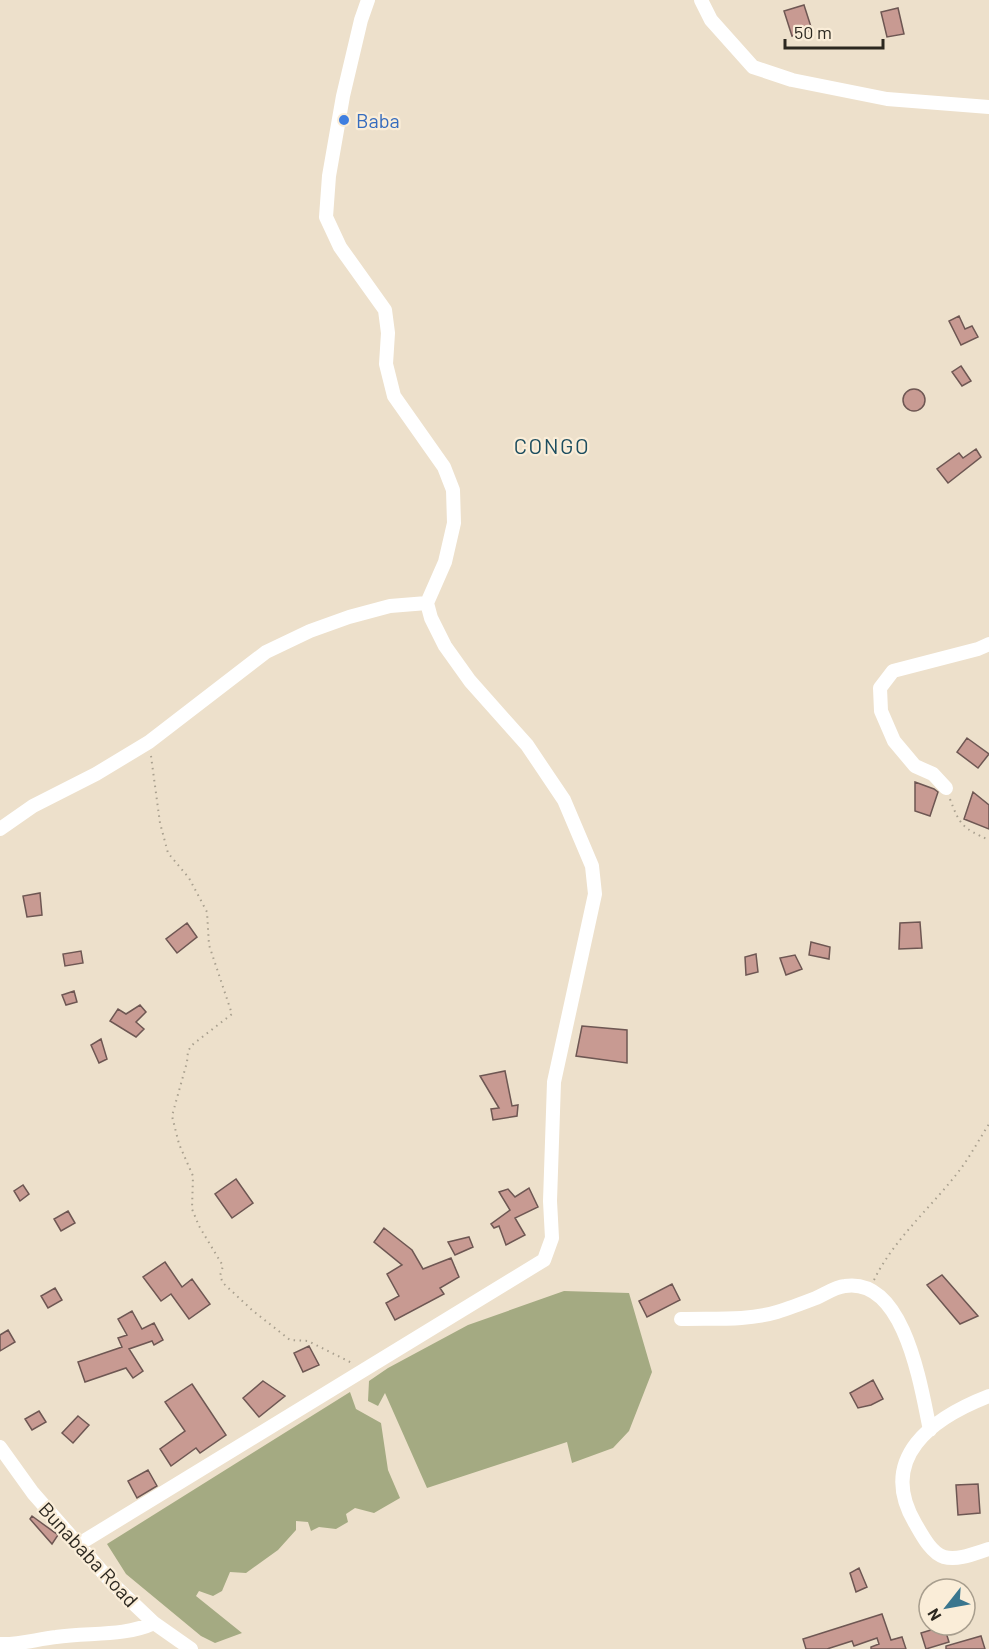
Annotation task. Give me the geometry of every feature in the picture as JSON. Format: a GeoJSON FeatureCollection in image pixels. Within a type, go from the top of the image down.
{"type":"FeatureCollection","features":[{"type":"Feature","properties":{"kind":"street"},"geometry":{"type":"LineString","coordinates":[[79,1544],[543,1260],[552,1238],[550,1201],[554,1082],[595,894],[592,866],[564,800],[527,745],[470,681],[445,646],[431,618],[427,603],[445,562],[454,523],[453,490],[444,467],[394,396],[386,364],[385,310],[340,247],[326,217],[329,176],[343,96],[368,0]]}},
{"type":"Feature","properties":{"kind":"street"},"geometry":{"type":"LineString","coordinates":[[701,0],[711,20],[728,42],[753,67],[792,80],[887,99],[989,107]]}},
{"type":"Feature","properties":{"kind":"street"},"geometry":{"type":"LineString","coordinates":[[0,829],[33,806],[96,774],[149,742],[266,652],[310,631],[349,617],[390,606],[427,603]]}},
{"type":"Feature","properties":{"kind":"street"},"geometry":{"type":"LineString","coordinates":[[946,788],[933,774],[915,766],[894,741],[881,711],[880,688],[893,671],[978,649],[989,644]]}},
{"type":"Feature","properties":{"kind":"street"},"geometry":{"type":"LineString","coordinates":[[681,1319],[749,1317],[775,1312],[843,1286],[870,1288],[889,1304],[906,1337],[930,1430]]}},
{"type":"Feature","properties":{"kind":"street"},"geometry":{"type":"LineString","coordinates":[[989,1396],[973,1402],[930,1430],[918,1441],[907,1458],[902,1472],[902,1493],[910,1515],[937,1554],[946,1558],[954,1558],[989,1549]]}},
{"type":"Feature","properties":{"kind":"street","name":"Bunababa Road"},"geometry":{"type":"LineString","coordinates":[[0,1447],[33,1493],[114,1585],[154,1623],[191,1649]]}},
{"type":"Feature","properties":{"kind":"street"},"geometry":{"type":"LineString","coordinates":[[0,1644],[14,1645],[57,1636],[123,1633],[142,1629],[154,1623]]}},
{"type":"Feature","properties":{"kind":"path"},"geometry":{"type":"LineString","coordinates":[[149,742],[153,780],[168,853],[189,878],[207,912],[209,945],[232,1014],[192,1045],[188,1051],[172,1116],[179,1144],[193,1176],[192,1209],[199,1226],[223,1266],[220,1275],[223,1283],[229,1289],[290,1340],[308,1341],[346,1358],[362,1371]]}},
{"type":"Feature","properties":{"kind":"path"},"geometry":{"type":"LineString","coordinates":[[946,788],[959,821],[969,831],[989,840]]}},
{"type":"Feature","properties":{"kind":"path"},"geometry":{"type":"LineString","coordinates":[[870,1288],[881,1267],[918,1217],[961,1167],[989,1124]]}},
{"type":"Feature","properties":{"kind":"green space"},"geometry":{"type":"Polygon","coordinates":[[[564,1291],[629,1293],[652,1372],[629,1431],[613,1448],[572,1463],[567,1442],[427,1488],[385,1393],[378,1406],[368,1401],[369,1381],[388,1368],[468,1325],[564,1291]]]}},
{"type":"Feature","properties":{"kind":"green space"},"geometry":{"type":"Polygon","coordinates":[[[350,1392],[356,1409],[381,1423],[388,1470],[400,1498],[374,1513],[355,1508],[346,1514],[348,1522],[336,1529],[319,1527],[311,1531],[308,1522],[296,1521],[296,1530],[278,1550],[246,1573],[230,1572],[222,1591],[213,1596],[199,1591],[196,1596],[242,1633],[215,1643],[201,1636],[126,1574],[107,1544],[350,1392]]]}},
{"type":"Feature","properties":{"kind":"building"},"geometry":{"type":"Polygon","coordinates":[[[804,5],[812,30],[792,36],[784,11],[804,5]]]}},
{"type":"Feature","properties":{"kind":"building"},"geometry":{"type":"Polygon","coordinates":[[[898,8],[904,34],[887,37],[881,12],[898,8]]]}},
{"type":"Feature","properties":{"kind":"building"},"geometry":{"type":"Polygon","coordinates":[[[959,316],[965,329],[972,326],[978,337],[961,345],[949,321],[959,316]]]}},
{"type":"Feature","properties":{"kind":"building"},"geometry":{"type":"Polygon","coordinates":[[[961,366],[971,381],[962,386],[952,372],[961,366]]]}},
{"type":"Feature","properties":{"kind":"building"},"geometry":{"type":"Polygon","coordinates":[[[914,389],[922,392],[925,400],[922,408],[914,411],[906,408],[903,400],[906,392],[914,389]]]}},
{"type":"Feature","properties":{"kind":"building"},"geometry":{"type":"Polygon","coordinates":[[[976,449],[981,457],[948,483],[937,469],[959,453],[963,458],[976,449]]]}},
{"type":"Feature","properties":{"kind":"building"},"geometry":{"type":"Polygon","coordinates":[[[967,738],[989,754],[978,768],[957,752],[967,738]]]}},
{"type":"Feature","properties":{"kind":"building"},"geometry":{"type":"Polygon","coordinates":[[[915,782],[938,792],[930,816],[915,811],[915,782]]]}},
{"type":"Feature","properties":{"kind":"building"},"geometry":{"type":"Polygon","coordinates":[[[973,792],[989,805],[989,829],[964,819],[973,792]]]}},
{"type":"Feature","properties":{"kind":"building"},"geometry":{"type":"Polygon","coordinates":[[[40,893],[42,915],[27,917],[23,896],[40,893]]]}},
{"type":"Feature","properties":{"kind":"building"},"geometry":{"type":"Polygon","coordinates":[[[920,922],[922,948],[899,949],[900,923],[920,922]]]}},
{"type":"Feature","properties":{"kind":"building"},"geometry":{"type":"Polygon","coordinates":[[[187,923],[197,937],[177,953],[166,939],[187,923]]]}},
{"type":"Feature","properties":{"kind":"building"},"geometry":{"type":"Polygon","coordinates":[[[811,942],[830,947],[829,959],[809,955],[811,942]]]}},
{"type":"Feature","properties":{"kind":"building"},"geometry":{"type":"Polygon","coordinates":[[[81,951],[83,963],[65,966],[63,954],[81,951]]]}},
{"type":"Feature","properties":{"kind":"building"},"geometry":{"type":"Polygon","coordinates":[[[756,954],[758,972],[746,975],[745,957],[756,954]]]}},
{"type":"Feature","properties":{"kind":"building"},"geometry":{"type":"Polygon","coordinates":[[[795,955],[802,969],[786,975],[780,958],[795,955]]]}},
{"type":"Feature","properties":{"kind":"building"},"geometry":{"type":"Polygon","coordinates":[[[74,991],[77,1002],[66,1005],[62,995],[74,991]]]}},
{"type":"Feature","properties":{"kind":"building"},"geometry":{"type":"Polygon","coordinates":[[[140,1005],[146,1012],[136,1022],[144,1029],[136,1037],[110,1021],[118,1009],[126,1014],[140,1005]]]}},
{"type":"Feature","properties":{"kind":"building"},"geometry":{"type":"Polygon","coordinates":[[[582,1026],[627,1030],[627,1063],[576,1056],[582,1026]]]}},
{"type":"Feature","properties":{"kind":"building"},"geometry":{"type":"Polygon","coordinates":[[[101,1039],[107,1059],[99,1063],[91,1045],[101,1039]]]}},
{"type":"Feature","properties":{"kind":"building"},"geometry":{"type":"Polygon","coordinates":[[[505,1071],[512,1106],[518,1105],[517,1116],[493,1120],[491,1109],[499,1108],[480,1076],[505,1071]]]}},
{"type":"Feature","properties":{"kind":"building"},"geometry":{"type":"Polygon","coordinates":[[[236,1179],[253,1203],[232,1218],[215,1194],[236,1179]]]}},
{"type":"Feature","properties":{"kind":"building"},"geometry":{"type":"Polygon","coordinates":[[[23,1185],[29,1194],[20,1201],[14,1191],[23,1185]]]}},
{"type":"Feature","properties":{"kind":"building"},"geometry":{"type":"Polygon","coordinates":[[[529,1188],[538,1207],[515,1218],[525,1235],[506,1245],[499,1226],[494,1228],[491,1224],[510,1210],[499,1192],[508,1189],[515,1197],[529,1188]]]}},
{"type":"Feature","properties":{"kind":"building"},"geometry":{"type":"Polygon","coordinates":[[[68,1211],[75,1223],[61,1231],[54,1219],[68,1211]]]}},
{"type":"Feature","properties":{"kind":"building"},"geometry":{"type":"Polygon","coordinates":[[[384,1228],[412,1250],[423,1269],[451,1258],[459,1277],[440,1288],[444,1294],[395,1320],[386,1303],[399,1296],[387,1274],[402,1265],[374,1242],[384,1228]]]}},
{"type":"Feature","properties":{"kind":"building"},"geometry":{"type":"Polygon","coordinates":[[[469,1237],[473,1247],[455,1255],[448,1242],[469,1237]]]}},
{"type":"Feature","properties":{"kind":"building"},"geometry":{"type":"Polygon","coordinates":[[[165,1262],[182,1287],[192,1279],[210,1304],[189,1319],[171,1294],[161,1301],[143,1277],[165,1262]]]}},
{"type":"Feature","properties":{"kind":"building"},"geometry":{"type":"Polygon","coordinates":[[[942,1275],[978,1316],[960,1324],[927,1285],[942,1275]]]}},
{"type":"Feature","properties":{"kind":"building"},"geometry":{"type":"Polygon","coordinates":[[[672,1284],[680,1300],[647,1317],[639,1301],[672,1284]]]}},
{"type":"Feature","properties":{"kind":"building"},"geometry":{"type":"Polygon","coordinates":[[[55,1288],[62,1300],[48,1308],[41,1296],[55,1288]]]}},
{"type":"Feature","properties":{"kind":"building"},"geometry":{"type":"Polygon","coordinates":[[[132,1311],[142,1329],[154,1323],[163,1340],[154,1345],[152,1341],[129,1349],[143,1371],[133,1378],[126,1368],[85,1382],[78,1362],[122,1347],[118,1338],[127,1335],[118,1319],[132,1311]]]}},
{"type":"Feature","properties":{"kind":"building"},"geometry":{"type":"Polygon","coordinates":[[[8,1330],[15,1342],[0,1351],[0,1335],[8,1330]]]}},
{"type":"Feature","properties":{"kind":"building"},"geometry":{"type":"Polygon","coordinates":[[[309,1346],[319,1365],[303,1372],[294,1353],[309,1346]]]}},
{"type":"Feature","properties":{"kind":"building"},"geometry":{"type":"Polygon","coordinates":[[[873,1380],[883,1399],[858,1408],[850,1393],[873,1380]]]}},
{"type":"Feature","properties":{"kind":"building"},"geometry":{"type":"Polygon","coordinates":[[[263,1381],[285,1396],[259,1417],[243,1398],[263,1381]]]}},
{"type":"Feature","properties":{"kind":"building"},"geometry":{"type":"Polygon","coordinates":[[[192,1384],[226,1435],[200,1453],[196,1448],[171,1466],[160,1449],[185,1431],[165,1402],[192,1384]]]}},
{"type":"Feature","properties":{"kind":"building"},"geometry":{"type":"Polygon","coordinates":[[[39,1411],[46,1422],[32,1430],[25,1419],[39,1411]]]}},
{"type":"Feature","properties":{"kind":"building"},"geometry":{"type":"Polygon","coordinates":[[[78,1416],[89,1425],[73,1443],[62,1433],[78,1416]]]}},
{"type":"Feature","properties":{"kind":"building"},"geometry":{"type":"Polygon","coordinates":[[[148,1470],[157,1486],[137,1498],[128,1481],[148,1470]]]}},
{"type":"Feature","properties":{"kind":"building"},"geometry":{"type":"Polygon","coordinates":[[[978,1484],[980,1513],[958,1515],[956,1485],[978,1484]]]}},
{"type":"Feature","properties":{"kind":"building"},"geometry":{"type":"Polygon","coordinates":[[[32,1516],[58,1535],[52,1544],[30,1519],[32,1516]]]}},
{"type":"Feature","properties":{"kind":"building"},"geometry":{"type":"Polygon","coordinates":[[[859,1568],[867,1587],[856,1592],[850,1573],[859,1568]]]}},
{"type":"Feature","properties":{"kind":"building"},"geometry":{"type":"Polygon","coordinates":[[[882,1614],[891,1640],[902,1637],[906,1649],[871,1649],[879,1644],[877,1638],[854,1646],[852,1641],[827,1649],[806,1649],[803,1639],[882,1614]]]}},
{"type":"Feature","properties":{"kind":"building"},"geometry":{"type":"Polygon","coordinates":[[[981,1636],[985,1649],[946,1649],[946,1646],[981,1636]]]}},
{"type":"Feature","properties":{"kind":"building"},"geometry":{"type":"Polygon","coordinates":[[[922,1637],[947,1637],[949,1642],[926,1649],[922,1637]]]}},
{"type":"Feature","properties":{"kind":"place","name":"Baba"},"geometry":{"type":"Point","coordinates":[344,120]}},
{"type":"Feature","properties":{"kind":"district","name":"CONGO"},"geometry":{"type":"Point","coordinates":[552,445]}}]}
